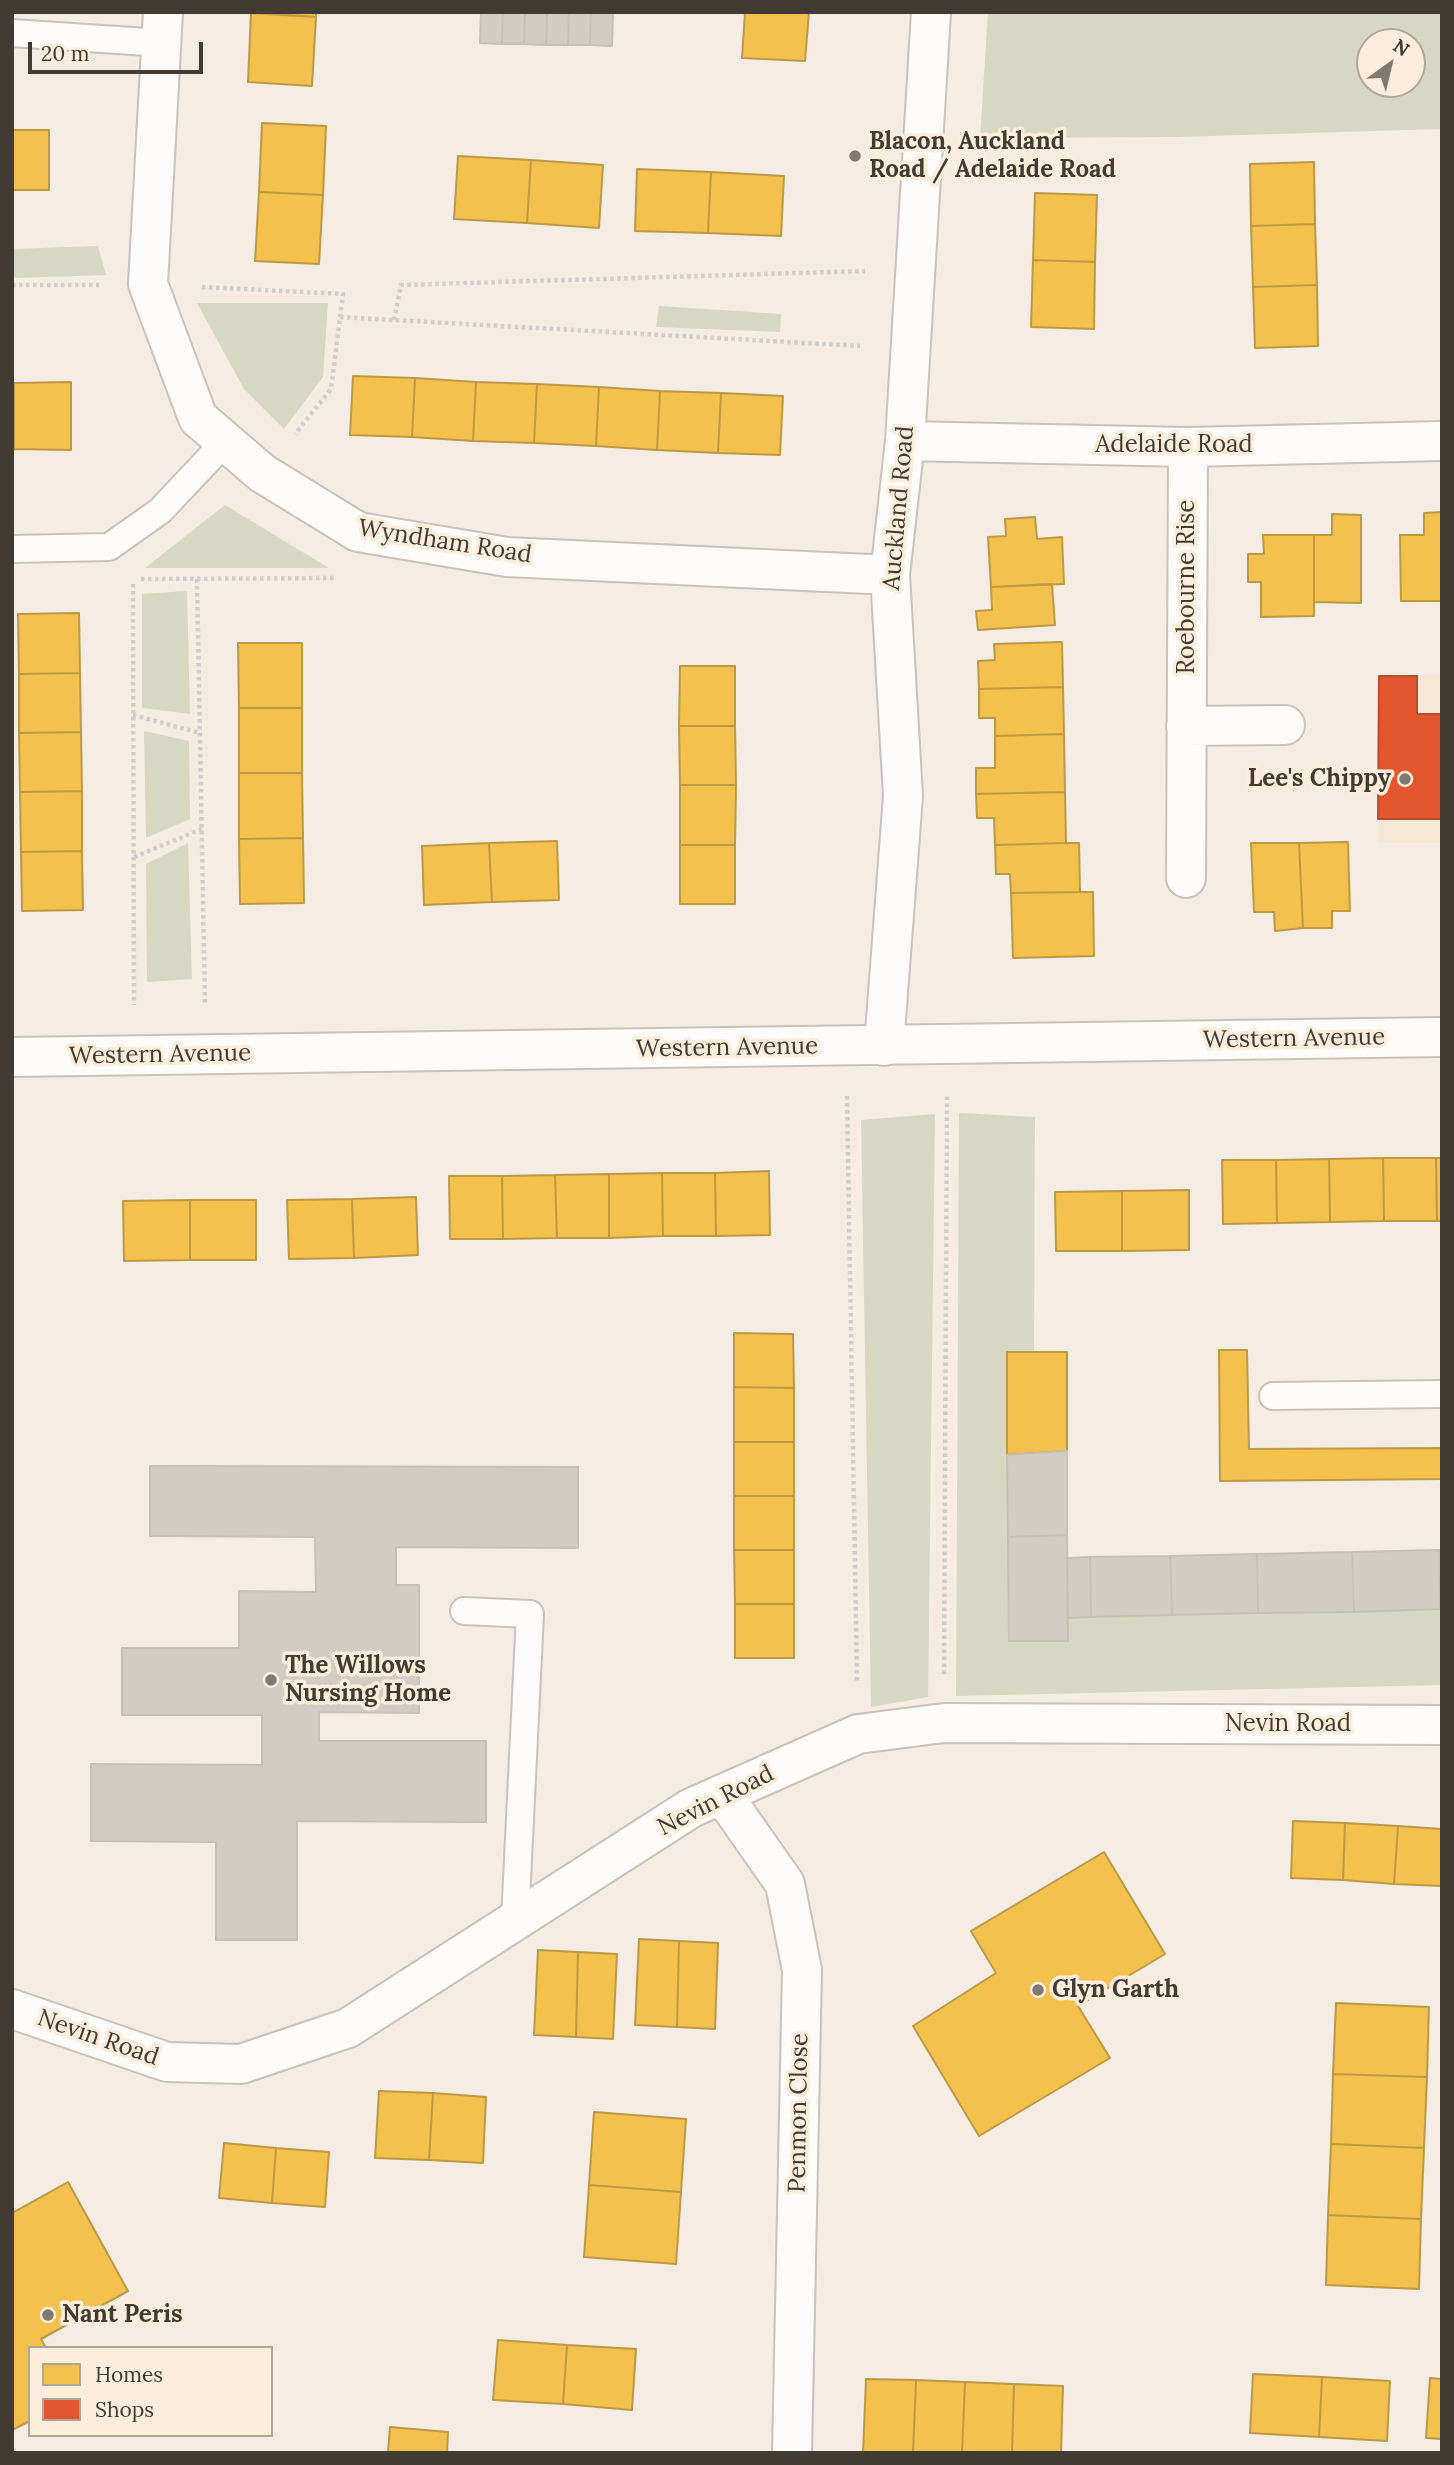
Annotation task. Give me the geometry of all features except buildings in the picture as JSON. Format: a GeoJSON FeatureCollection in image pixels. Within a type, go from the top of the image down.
{"type":"FeatureCollection","features":[{"type":"Feature","properties":{"kind":"street","name":"Auckland Road"},"geometry":{"type":"LineString","coordinates":[[884,1046],[903,796],[890,575],[905,441],[931,12]]}},
{"type":"Feature","properties":{"kind":"street","name":"Wyndham Road"},"geometry":{"type":"LineString","coordinates":[[163,28],[148,284],[198,418],[261,473],[358,532],[507,557],[890,575]]}},
{"type":"Feature","properties":{"kind":"street","name":"Adelaide Road"},"geometry":{"type":"LineString","coordinates":[[905,441],[1188,447],[1442,441]]}},
{"type":"Feature","properties":{"kind":"street","name":"Roebourne Rise"},"geometry":{"type":"LineString","coordinates":[[1186,877],[1188,447]]}},
{"type":"Feature","properties":{"kind":"street"},"geometry":{"type":"LineString","coordinates":[[1186,726],[1285,725]]}},
{"type":"Feature","properties":{"kind":"street","name":"Western Avenue"},"geometry":{"type":"LineString","coordinates":[[12,1057],[1442,1037]]}},
{"type":"Feature","properties":{"kind":"street","name":"Nevin Road"},"geometry":{"type":"LineString","coordinates":[[12,2010],[167,2062],[242,2064],[348,2028],[691,1808],[858,1734],[944,1723],[1442,1726]]}},
{"type":"Feature","properties":{"kind":"street","name":"Penmon Close"},"geometry":{"type":"LineString","coordinates":[[723,1794],[785,1884],[802,1970],[792,2453]]}},
{"type":"Feature","properties":{"kind":"lane"},"geometry":{"type":"LineString","coordinates":[[12,33],[163,28]]}},
{"type":"Feature","properties":{"kind":"lane"},"geometry":{"type":"LineString","coordinates":[[12,549],[108,547],[160,512],[225,442]]}},
{"type":"Feature","properties":{"kind":"lane"},"geometry":{"type":"LineString","coordinates":[[1273,1396],[1442,1394]]}},
{"type":"Feature","properties":{"kind":"lane"},"geometry":{"type":"LineString","coordinates":[[464,1611],[530,1614],[515,1920]]}},
{"type":"Feature","properties":{"kind":"path"},"geometry":{"type":"LineString","coordinates":[[394,320],[401,285],[915,270]]}},
{"type":"Feature","properties":{"kind":"path"},"geometry":{"type":"LineString","coordinates":[[12,285],[148,284]]}},
{"type":"Feature","properties":{"kind":"path"},"geometry":{"type":"LineString","coordinates":[[341,317],[911,349]]}},
{"type":"Feature","properties":{"kind":"path"},"geometry":{"type":"LineString","coordinates":[[134,1055],[133,580],[358,578],[358,532]]}},
{"type":"Feature","properties":{"kind":"path"},"geometry":{"type":"LineString","coordinates":[[197,579],[206,1055]]}},
{"type":"Feature","properties":{"kind":"path"},"geometry":{"type":"LineString","coordinates":[[133,715],[200,733]]}},
{"type":"Feature","properties":{"kind":"path"},"geometry":{"type":"LineString","coordinates":[[134,857],[202,829]]}},
{"type":"Feature","properties":{"kind":"path"},"geometry":{"type":"LineString","coordinates":[[944,1723],[947,1045]]}},
{"type":"Feature","properties":{"kind":"path"},"geometry":{"type":"LineString","coordinates":[[847,1046],[858,1734]]}},
{"type":"Feature","properties":{"kind":"shaded area"},"geometry":{"type":"Polygon","coordinates":[[[1442,675],[1442,843],[1379,843],[1379,676],[1442,675]]]}},
{"type":"Feature","properties":{"kind":"green space"},"geometry":{"type":"Polygon","coordinates":[[[988,12],[1442,12],[1442,129],[1176,137],[980,138],[988,12]]]}},
{"type":"Feature","properties":{"kind":"green space"},"geometry":{"type":"Polygon","coordinates":[[[98,246],[106,275],[15,278],[12,273],[12,249],[98,246]]]}},
{"type":"Feature","properties":{"kind":"green space"},"geometry":{"type":"Polygon","coordinates":[[[197,303],[328,303],[323,377],[284,429],[244,389],[197,303]]]}},
{"type":"Feature","properties":{"kind":"green space"},"geometry":{"type":"Polygon","coordinates":[[[659,306],[781,314],[780,332],[656,327],[659,306]]]}},
{"type":"Feature","properties":{"kind":"green space"},"geometry":{"type":"Polygon","coordinates":[[[225,505],[329,568],[145,568],[225,505]]]}},
{"type":"Feature","properties":{"kind":"green space"},"geometry":{"type":"Polygon","coordinates":[[[187,591],[190,714],[142,708],[142,594],[187,591]]]}},
{"type":"Feature","properties":{"kind":"green space"},"geometry":{"type":"Polygon","coordinates":[[[144,731],[189,741],[190,819],[146,838],[144,731]]]}},
{"type":"Feature","properties":{"kind":"green space"},"geometry":{"type":"Polygon","coordinates":[[[188,843],[192,979],[147,982],[146,864],[188,843]]]}},
{"type":"Feature","properties":{"kind":"green space"},"geometry":{"type":"Polygon","coordinates":[[[959,1113],[1035,1117],[1034,1353],[1007,1455],[1009,1641],[1068,1641],[1068,1618],[1442,1609],[1442,1685],[956,1696],[959,1113]]]}},
{"type":"Feature","properties":{"kind":"green space"},"geometry":{"type":"Polygon","coordinates":[[[935,1114],[928,1697],[871,1707],[861,1120],[935,1114]]]}},
{"type":"Feature","properties":{"kind":"place","name":"Blacon, Auckland Road / Adelaide Road"},"geometry":{"type":"Point","coordinates":[855,156]}},
{"type":"Feature","properties":{"kind":"place","name":"Lee's Chippy"},"geometry":{"type":"Point","coordinates":[1405,779]}},
{"type":"Feature","properties":{"kind":"place","name":"The Willows Nursing Home"},"geometry":{"type":"Point","coordinates":[271,1680]}},
{"type":"Feature","properties":{"kind":"place","name":"Glyn Garth"},"geometry":{"type":"Point","coordinates":[1038,1990]}},
{"type":"Feature","properties":{"kind":"place","name":"Nant Peris"},"geometry":{"type":"Point","coordinates":[48,2315]}}]}
